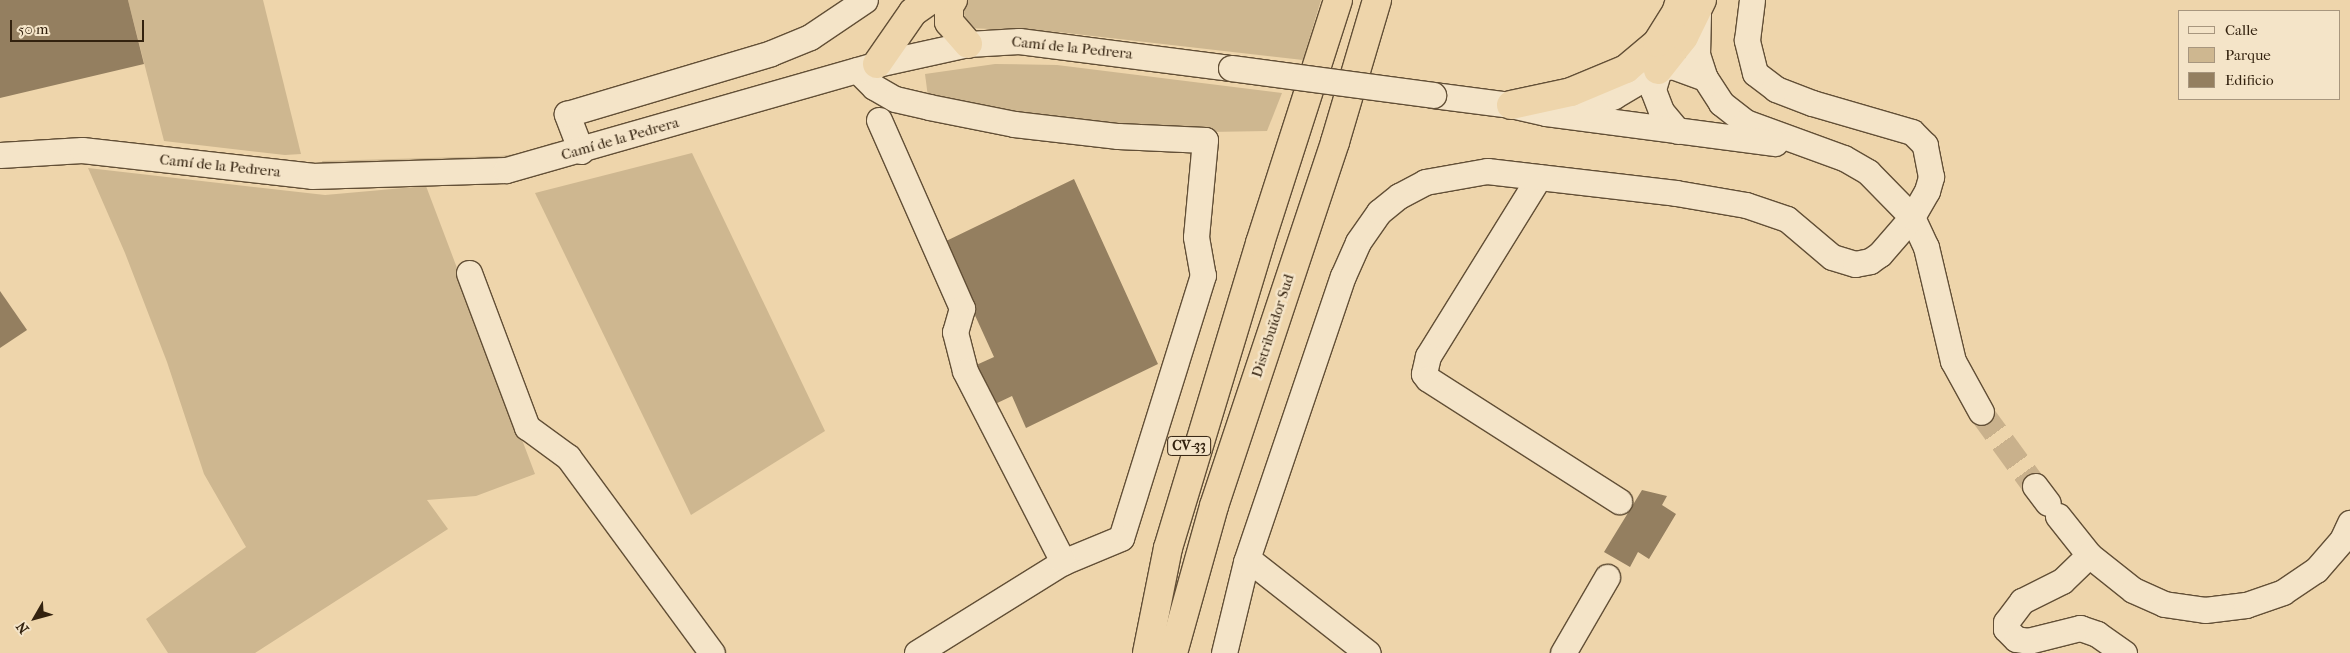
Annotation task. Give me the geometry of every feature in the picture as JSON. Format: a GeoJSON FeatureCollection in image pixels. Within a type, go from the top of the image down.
{"type":"FeatureCollection","features":[{"type":"Feature","properties":{"kind":"highway"},"geometry":{"type":"LineString","coordinates":[[867,67],[913,12],[930,0]]}},
{"type":"Feature","properties":{"kind":"highway"},"geometry":{"type":"LineString","coordinates":[[953,0],[949,6],[949,22],[968,44]]}},
{"type":"Feature","properties":{"kind":"highway","name":"CV-33"},"geometry":{"type":"LineString","coordinates":[[1132,653],[1153,548],[1260,243],[1338,0]]}},
{"type":"Feature","properties":{"kind":"highway"},"geometry":{"type":"LineString","coordinates":[[1374,12],[1392,0]]}},
{"type":"Feature","properties":{"kind":"highway"},"geometry":{"type":"LineString","coordinates":[[1658,70],[1692,3]]}},
{"type":"Feature","properties":{"kind":"highway"},"geometry":{"type":"LineString","coordinates":[[1511,105],[1542,106],[1626,69],[1657,42],[1676,13],[1692,3]]}},
{"type":"Feature","properties":{"kind":"highway","name":"Distribuïdor Sud"},"geometry":{"type":"LineString","coordinates":[[1173,653],[1214,506],[1374,12]]}},
{"type":"Feature","properties":{"kind":"highway"},"geometry":{"type":"LineString","coordinates":[[1147,653],[1168,548],[1260,243]]}},
{"type":"Feature","properties":{"kind":"street"},"geometry":{"type":"LineString","coordinates":[[580,151],[568,114],[771,53],[810,37],[865,0]]}},
{"type":"Feature","properties":{"kind":"street"},"geometry":{"type":"LineString","coordinates":[[1224,653],[1248,559],[1343,276],[1358,242],[1379,212],[1399,196],[1425,182],[1454,175],[1487,171],[1676,193],[1763,210],[1786,219],[1832,257],[1855,264],[1870,261],[1880,254],[1912,217],[1927,191],[1931,177],[1925,145],[1912,132],[1812,103],[1776,89],[1755,73],[1746,40],[1752,0]]}},
{"type":"Feature","properties":{"kind":"street"},"geometry":{"type":"LineString","coordinates":[[1692,3],[1697,54],[1705,78],[1722,103],[1745,122],[1844,158],[1868,172],[1912,217],[1926,247],[1953,361],[1981,412]]}},
{"type":"Feature","properties":{"kind":"street","name":"Camí de la Pedrera"},"geometry":{"type":"LineString","coordinates":[[0,155],[82,150],[312,176],[506,170],[580,151],[867,67],[968,44],[1019,41],[1511,105]]}},
{"type":"Feature","properties":{"kind":"street"},"geometry":{"type":"LineString","coordinates":[[1542,106],[1601,94],[1640,73],[1672,66],[1705,78]]}},
{"type":"Feature","properties":{"kind":"street"},"geometry":{"type":"LineString","coordinates":[[867,67],[874,87],[895,99],[929,107],[1014,124],[1118,136],[1205,140],[1196,237],[1203,275],[1121,538],[1063,562],[917,653]]}},
{"type":"Feature","properties":{"kind":"street"},"geometry":{"type":"LineString","coordinates":[[1658,70],[1653,90],[1660,111],[1678,131]]}},
{"type":"Feature","properties":{"kind":"street"},"geometry":{"type":"LineString","coordinates":[[1542,106],[1678,131],[1812,146]]}},
{"type":"Feature","properties":{"kind":"street"},"geometry":{"type":"LineString","coordinates":[[879,120],[962,308],[955,332],[965,371],[1063,562]]}},
{"type":"Feature","properties":{"kind":"street"},"geometry":{"type":"LineString","coordinates":[[1539,177],[1428,356],[1424,374],[1428,379],[1619,501]]}},
{"type":"Feature","properties":{"kind":"street"},"geometry":{"type":"LineString","coordinates":[[469,273],[527,427],[568,457],[712,653]]}},
{"type":"Feature","properties":{"kind":"street"},"geometry":{"type":"LineString","coordinates":[[2047,502],[2088,555],[2132,590],[2164,604],[2205,610],[2246,605],[2283,592],[2316,570],[2342,540],[2350,523]]}},
{"type":"Feature","properties":{"kind":"street"},"geometry":{"type":"LineString","coordinates":[[2088,555],[2062,581],[2022,601],[2006,622],[2006,629],[2016,639],[2028,641],[2080,628],[2097,634],[2124,653]]}},
{"type":"Feature","properties":{"kind":"street"},"geometry":{"type":"LineString","coordinates":[[1248,559],[1368,653]]}},
{"type":"Feature","properties":{"kind":"street"},"geometry":{"type":"LineString","coordinates":[[1563,653],[1607,577]]}},
{"type":"Feature","properties":{"kind":"green space"},"geometry":{"type":"Polygon","coordinates":[[[128,0],[263,0],[301,154],[285,155],[164,141],[128,0]]]}},
{"type":"Feature","properties":{"kind":"green space"},"geometry":{"type":"Polygon","coordinates":[[[968,0],[1321,0],[1303,60],[1058,32],[969,28],[963,11],[968,0]]]}},
{"type":"Feature","properties":{"kind":"green space"},"geometry":{"type":"Polygon","coordinates":[[[995,64],[1057,65],[1282,93],[1267,131],[1209,132],[1032,118],[928,97],[925,74],[995,64]]]}},
{"type":"Feature","properties":{"kind":"green space"},"geometry":{"type":"Polygon","coordinates":[[[554,142],[551,149],[497,161],[323,165],[322,161],[500,156],[526,153],[554,142]]]}},
{"type":"Feature","properties":{"kind":"green space"},"geometry":{"type":"Polygon","coordinates":[[[692,153],[825,431],[691,515],[535,193],[692,153]]]}},
{"type":"Feature","properties":{"kind":"green space"},"geometry":{"type":"Polygon","coordinates":[[[88,168],[325,195],[426,186],[535,474],[476,496],[427,500],[448,529],[255,653],[168,653],[146,619],[246,547],[204,474],[167,362],[125,253],[88,168]]]}},
{"type":"Feature","properties":{"kind":"building"},"geometry":{"type":"Polygon","coordinates":[[[0,0],[128,0],[144,64],[0,98],[0,0]]]}},
{"type":"Feature","properties":{"kind":"building"},"geometry":{"type":"Polygon","coordinates":[[[1074,179],[1158,364],[1026,428],[1012,396],[993,405],[974,366],[994,357],[942,243],[1074,179]]]}},
{"type":"Feature","properties":{"kind":"building"},"geometry":{"type":"Polygon","coordinates":[[[0,291],[27,330],[0,348],[0,291]]]}},
{"type":"Feature","properties":{"kind":"building"},"geometry":{"type":"Polygon","coordinates":[[[1642,490],[1667,496],[1662,505],[1676,514],[1649,559],[1638,552],[1630,567],[1604,552],[1642,490]]]}},
{"type":"Feature","properties":{"kind":"tunnel"},"geometry":{"type":"LineString","coordinates":[[1981,412],[2035,486]]}}]}
